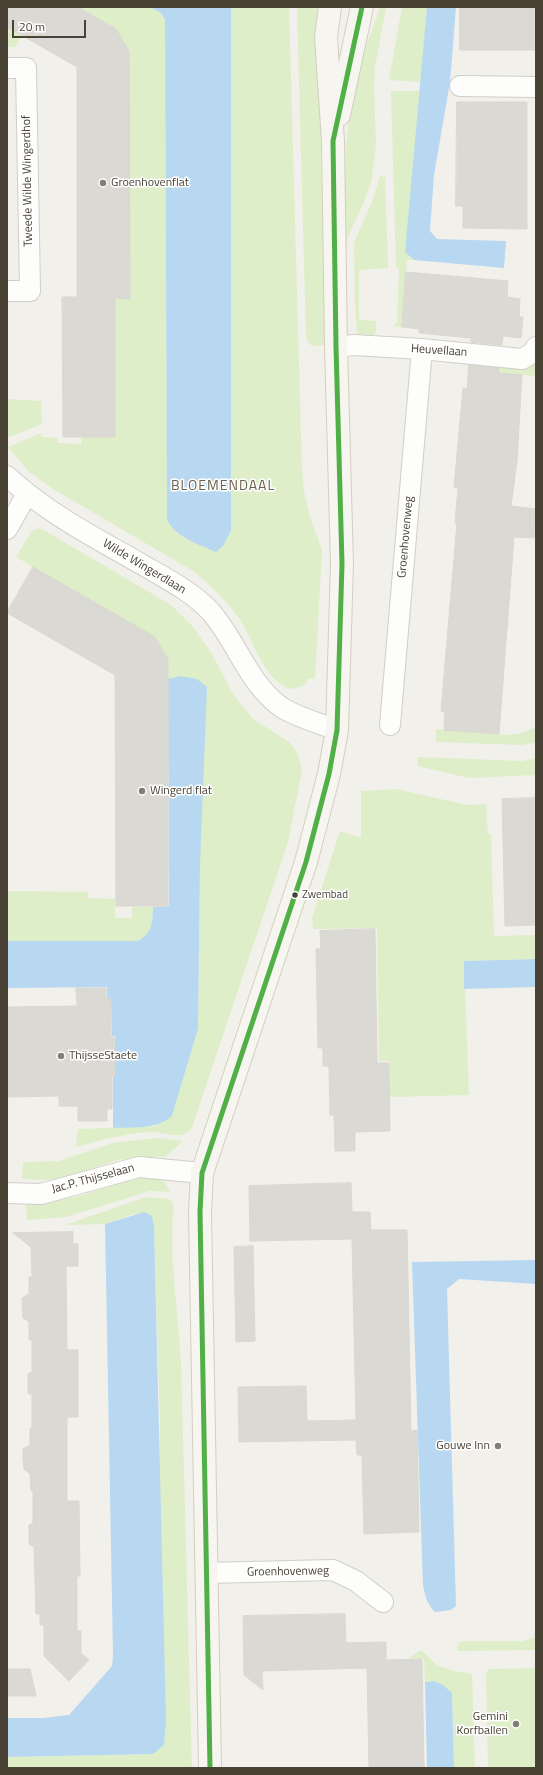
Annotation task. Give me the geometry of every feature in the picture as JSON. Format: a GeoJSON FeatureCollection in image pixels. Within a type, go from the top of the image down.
{"type":"FeatureCollection","features":[{"type":"Feature","properties":{"kind":"street"},"geometry":{"type":"LineString","coordinates":[[210,1768],[200,1212],[202,1173],[304,869],[329,774],[337,730],[342,564],[336,347],[333,142],[326,37],[330,7]]}},
{"type":"Feature","properties":{"kind":"street"},"geometry":{"type":"LineString","coordinates":[[333,142],[362,7]]}},
{"type":"Feature","properties":{"kind":"street","name":"Tweede Wilde Wingerdhof"},"geometry":{"type":"LineString","coordinates":[[7,68],[26,68],[30,291],[7,291]]}},
{"type":"Feature","properties":{"kind":"street"},"geometry":{"type":"LineString","coordinates":[[460,86],[536,87]]}},
{"type":"Feature","properties":{"kind":"street","name":"Heuvellaan"},"geometry":{"type":"LineString","coordinates":[[336,347],[354,345],[422,349],[522,359],[534,352],[536,347]]}},
{"type":"Feature","properties":{"kind":"street","name":"Groenhovenweg"},"geometry":{"type":"LineString","coordinates":[[390,725],[422,349]]}},
{"type":"Feature","properties":{"kind":"street","name":"Wilde Wingerdlaan"},"geometry":{"type":"LineString","coordinates":[[7,476],[27,494],[58,517],[182,588],[210,612],[234,644],[249,671],[266,694],[282,708],[337,730]]}},
{"type":"Feature","properties":{"kind":"street"},"geometry":{"type":"LineString","coordinates":[[7,529],[27,494]]}},
{"type":"Feature","properties":{"kind":"street","name":"Jac.P. Thijsselaan"},"geometry":{"type":"LineString","coordinates":[[7,1193],[41,1194],[139,1167],[202,1173]]}},
{"type":"Feature","properties":{"kind":"street","name":"Groenhovenweg"},"geometry":{"type":"LineString","coordinates":[[207,1574],[333,1570],[356,1581],[383,1602]]}},
{"type":"Feature","properties":{"kind":"green space"},"geometry":{"type":"Polygon","coordinates":[[[78,7],[150,7],[161,13],[165,20],[167,519],[177,532],[216,552],[231,531],[231,7],[289,7],[302,472],[304,491],[310,517],[322,550],[315,679],[309,679],[303,686],[290,689],[273,678],[260,659],[240,620],[230,606],[200,576],[53,489],[28,471],[8,447],[41,433],[42,437],[58,438],[58,443],[81,444],[81,437],[115,437],[115,298],[129,299],[129,51],[116,29],[78,7]]]}},
{"type":"Feature","properties":{"kind":"green space"},"geometry":{"type":"Polygon","coordinates":[[[297,7],[324,7],[321,158],[325,345],[312,346],[306,338],[297,7]]]}},
{"type":"Feature","properties":{"kind":"green space"},"geometry":{"type":"Polygon","coordinates":[[[380,7],[386,7],[375,67],[374,87],[376,144],[372,179],[366,197],[348,237],[346,251],[345,168],[348,127],[360,66],[380,7]]]}},
{"type":"Feature","properties":{"kind":"green space"},"geometry":{"type":"Polygon","coordinates":[[[402,7],[427,7],[421,82],[389,80],[402,7]]]}},
{"type":"Feature","properties":{"kind":"green space"},"geometry":{"type":"Polygon","coordinates":[[[7,27],[22,35],[15,47],[7,47],[7,27]]]}},
{"type":"Feature","properties":{"kind":"green space"},"geometry":{"type":"Polygon","coordinates":[[[391,91],[420,91],[409,257],[414,260],[407,260],[401,327],[394,326],[397,322],[399,268],[396,268],[391,91]]]}},
{"type":"Feature","properties":{"kind":"green space"},"geometry":{"type":"Polygon","coordinates":[[[380,176],[385,177],[388,268],[359,270],[359,320],[376,321],[375,332],[370,336],[357,334],[354,243],[373,199],[380,176]]]}},
{"type":"Feature","properties":{"kind":"green space"},"geometry":{"type":"Polygon","coordinates":[[[500,364],[525,366],[536,364],[536,376],[499,373],[500,364]]]}},
{"type":"Feature","properties":{"kind":"green space"},"geometry":{"type":"Polygon","coordinates":[[[7,399],[41,401],[42,424],[7,438],[7,399]]]}},
{"type":"Feature","properties":{"kind":"green space"},"geometry":{"type":"Polygon","coordinates":[[[36,529],[42,529],[171,605],[192,626],[211,652],[233,694],[253,719],[289,742],[297,752],[302,770],[288,842],[192,1127],[185,1134],[170,1135],[155,1132],[135,1133],[76,1147],[78,1129],[155,1126],[172,1116],[198,1029],[200,865],[181,676],[168,679],[168,674],[161,670],[168,658],[155,636],[138,635],[141,629],[16,557],[31,532],[36,529]]]}},
{"type":"Feature","properties":{"kind":"green space"},"geometry":{"type":"Polygon","coordinates":[[[536,727],[536,742],[523,745],[436,742],[436,729],[506,735],[519,734],[536,727]]]}},
{"type":"Feature","properties":{"kind":"green space"},"geometry":{"type":"Polygon","coordinates":[[[417,757],[521,761],[536,758],[536,775],[469,778],[418,766],[417,757]]]}},
{"type":"Feature","properties":{"kind":"green space"},"geometry":{"type":"Polygon","coordinates":[[[396,789],[467,805],[486,804],[488,834],[491,834],[494,936],[536,935],[536,959],[464,961],[469,1095],[390,1097],[390,1061],[379,1061],[377,928],[313,929],[312,918],[340,831],[361,838],[361,791],[396,789]]]}},
{"type":"Feature","properties":{"kind":"green space"},"geometry":{"type":"Polygon","coordinates":[[[7,891],[88,892],[88,898],[115,899],[115,918],[132,918],[132,907],[153,907],[152,923],[147,934],[138,941],[7,941],[7,891]]]}},
{"type":"Feature","properties":{"kind":"green space"},"geometry":{"type":"Polygon","coordinates":[[[158,1138],[183,1141],[165,1157],[135,1157],[114,1161],[63,1178],[49,1180],[22,1179],[23,1162],[59,1161],[113,1143],[158,1138]]]}},
{"type":"Feature","properties":{"kind":"green space"},"geometry":{"type":"Polygon","coordinates":[[[145,1177],[163,1179],[170,1192],[150,1191],[66,1217],[27,1220],[26,1202],[75,1197],[145,1177]]]}},
{"type":"Feature","properties":{"kind":"green space"},"geometry":{"type":"Polygon","coordinates":[[[146,1197],[169,1199],[174,1205],[172,1245],[181,1365],[192,1768],[7,1768],[7,1757],[153,1754],[160,1421],[154,1225],[152,1216],[134,1214],[105,1224],[65,1225],[146,1197]]]}},
{"type":"Feature","properties":{"kind":"green space"},"geometry":{"type":"Polygon","coordinates":[[[536,1637],[536,1650],[458,1651],[457,1646],[459,1642],[463,1641],[523,1641],[536,1637]]]}},
{"type":"Feature","properties":{"kind":"green space"},"geometry":{"type":"Polygon","coordinates":[[[421,1650],[437,1665],[454,1671],[472,1674],[475,1768],[454,1768],[452,1693],[433,1681],[425,1682],[424,1659],[409,1658],[421,1650]]]}},
{"type":"Feature","properties":{"kind":"green space","name":"Gemini Korfballen"},"geometry":{"type":"Polygon","coordinates":[[[536,1668],[536,1768],[488,1768],[486,1673],[489,1669],[536,1668]]]}},
{"type":"Feature","properties":{"kind":"water"},"geometry":{"type":"Polygon","coordinates":[[[150,7],[231,7],[231,531],[223,546],[216,552],[181,535],[170,525],[167,519],[165,20],[161,13],[150,7]]]}},
{"type":"Feature","properties":{"kind":"water"},"geometry":{"type":"Polygon","coordinates":[[[427,7],[456,7],[450,82],[434,175],[430,231],[437,239],[506,241],[504,268],[414,260],[405,252],[427,7]]]}},
{"type":"Feature","properties":{"kind":"water"},"geometry":{"type":"Polygon","coordinates":[[[180,676],[197,679],[207,687],[200,865],[198,1029],[172,1116],[159,1124],[152,1126],[113,1128],[115,1036],[112,1036],[111,999],[107,999],[107,987],[7,988],[7,941],[138,941],[147,934],[151,927],[153,907],[169,906],[168,679],[180,676]]]}},
{"type":"Feature","properties":{"kind":"water"},"geometry":{"type":"Polygon","coordinates":[[[536,959],[536,987],[464,989],[464,961],[536,959]]]}},
{"type":"Feature","properties":{"kind":"water"},"geometry":{"type":"Polygon","coordinates":[[[144,1212],[152,1216],[154,1225],[166,1720],[164,1745],[153,1754],[7,1757],[7,1718],[43,1718],[69,1715],[112,1666],[105,1224],[144,1212]]]}},
{"type":"Feature","properties":{"kind":"water"},"geometry":{"type":"Polygon","coordinates":[[[536,1260],[536,1284],[459,1279],[447,1289],[456,1606],[451,1610],[435,1612],[427,1600],[423,1585],[412,1262],[536,1260]]]}},
{"type":"Feature","properties":{"kind":"water"},"geometry":{"type":"Polygon","coordinates":[[[433,1681],[443,1685],[452,1693],[454,1768],[427,1768],[425,1682],[433,1681]]]}},
{"type":"Feature","properties":{"kind":"building","name":"Groenhovenflat"},"geometry":{"type":"Polygon","coordinates":[[[7,7],[78,7],[116,29],[129,51],[130,299],[115,298],[115,437],[63,437],[62,297],[77,297],[77,67],[7,27],[7,7]]]}},
{"type":"Feature","properties":{"kind":"building"},"geometry":{"type":"Polygon","coordinates":[[[460,7],[536,7],[536,50],[460,50],[460,7]]]}},
{"type":"Feature","properties":{"kind":"building"},"geometry":{"type":"Polygon","coordinates":[[[457,102],[527,102],[527,229],[463,228],[463,206],[456,206],[457,102]]]}},
{"type":"Feature","properties":{"kind":"building"},"geometry":{"type":"Polygon","coordinates":[[[406,272],[508,281],[507,297],[520,299],[519,317],[523,317],[521,338],[503,336],[502,345],[471,342],[471,338],[419,333],[419,329],[402,327],[406,272]]]}},
{"type":"Feature","properties":{"kind":"building"},"geometry":{"type":"Polygon","coordinates":[[[469,365],[499,368],[499,373],[522,375],[517,461],[511,506],[536,509],[534,538],[514,537],[499,734],[444,730],[445,712],[441,711],[457,523],[455,523],[458,488],[454,487],[463,388],[467,389],[469,365]]]}},
{"type":"Feature","properties":{"kind":"building","name":"Wingerd flat"},"geometry":{"type":"Polygon","coordinates":[[[33,567],[155,637],[168,659],[168,906],[116,906],[115,675],[7,613],[33,567]]]}},
{"type":"Feature","properties":{"kind":"building"},"geometry":{"type":"Polygon","coordinates":[[[536,798],[536,925],[505,926],[502,799],[536,798]]]}},
{"type":"Feature","properties":{"kind":"building"},"geometry":{"type":"Polygon","coordinates":[[[375,929],[377,1063],[389,1063],[390,1131],[355,1132],[355,1151],[335,1151],[334,1115],[330,1115],[329,1066],[323,1066],[323,1048],[318,1048],[316,949],[321,949],[320,931],[375,929]]]}},
{"type":"Feature","properties":{"kind":"building","name":"ThijsseStaete"},"geometry":{"type":"Polygon","coordinates":[[[76,988],[106,988],[106,999],[111,999],[111,1037],[114,1037],[115,1075],[112,1076],[112,1109],[107,1109],[107,1121],[78,1121],[78,1106],[59,1106],[59,1096],[7,1097],[7,1007],[77,1006],[76,988]]]}},
{"type":"Feature","properties":{"kind":"building"},"geometry":{"type":"Polygon","coordinates":[[[351,1183],[352,1212],[370,1212],[371,1230],[407,1230],[411,1431],[417,1430],[419,1532],[364,1534],[362,1455],[357,1455],[356,1440],[239,1442],[238,1387],[306,1386],[307,1421],[356,1420],[352,1239],[250,1241],[249,1186],[351,1183]]]}},
{"type":"Feature","properties":{"kind":"building"},"geometry":{"type":"Polygon","coordinates":[[[73,1232],[73,1244],[78,1244],[78,1266],[66,1266],[67,1350],[78,1350],[78,1417],[67,1417],[67,1501],[79,1501],[80,1576],[77,1576],[77,1631],[81,1631],[81,1653],[89,1660],[69,1681],[44,1656],[44,1625],[40,1625],[40,1614],[36,1614],[34,1547],[29,1544],[29,1525],[33,1523],[33,1491],[31,1491],[30,1474],[24,1469],[23,1459],[23,1449],[30,1445],[30,1428],[32,1428],[32,1395],[28,1393],[28,1374],[32,1372],[32,1340],[29,1340],[29,1322],[23,1318],[22,1298],[29,1294],[29,1277],[32,1277],[31,1247],[13,1233],[73,1232]]]}},
{"type":"Feature","properties":{"kind":"building"},"geometry":{"type":"Polygon","coordinates":[[[253,1246],[255,1341],[236,1342],[234,1247],[253,1246]]]}},
{"type":"Feature","properties":{"kind":"building"},"geometry":{"type":"Polygon","coordinates":[[[345,1614],[346,1643],[386,1642],[386,1660],[422,1659],[424,1768],[369,1768],[367,1668],[262,1671],[263,1690],[244,1675],[243,1616],[345,1614]]]}},
{"type":"Feature","properties":{"kind":"building"},"geometry":{"type":"Polygon","coordinates":[[[7,1669],[30,1669],[36,1696],[7,1696],[7,1669]]]}},
{"type":"Feature","properties":{"kind":"transit line"},"geometry":{"type":"LineString","coordinates":[[210,1768],[200,1212],[202,1173],[306,862],[329,774],[337,730],[342,564],[336,347],[333,141],[362,7]]}},
{"type":"Feature","properties":{"kind":"place","name":"Groenhovenflat"},"geometry":{"type":"Point","coordinates":[103,183]}},
{"type":"Feature","properties":{"kind":"place","name":"Wingerd flat"},"geometry":{"type":"Point","coordinates":[142,791]}},
{"type":"Feature","properties":{"kind":"place","name":"Zwembad"},"geometry":{"type":"Point","coordinates":[295,895]}},
{"type":"Feature","properties":{"kind":"place","name":"ThijsseStaete"},"geometry":{"type":"Point","coordinates":[61,1056]}},
{"type":"Feature","properties":{"kind":"place","name":"Gouwe Inn"},"geometry":{"type":"Point","coordinates":[498,1446]}},
{"type":"Feature","properties":{"kind":"place","name":"Gemini Korfballen"},"geometry":{"type":"Point","coordinates":[516,1724]}},
{"type":"Feature","properties":{"kind":"district","name":"BLOEMENDAAL"},"geometry":{"type":"Point","coordinates":[223,487]}}]}
